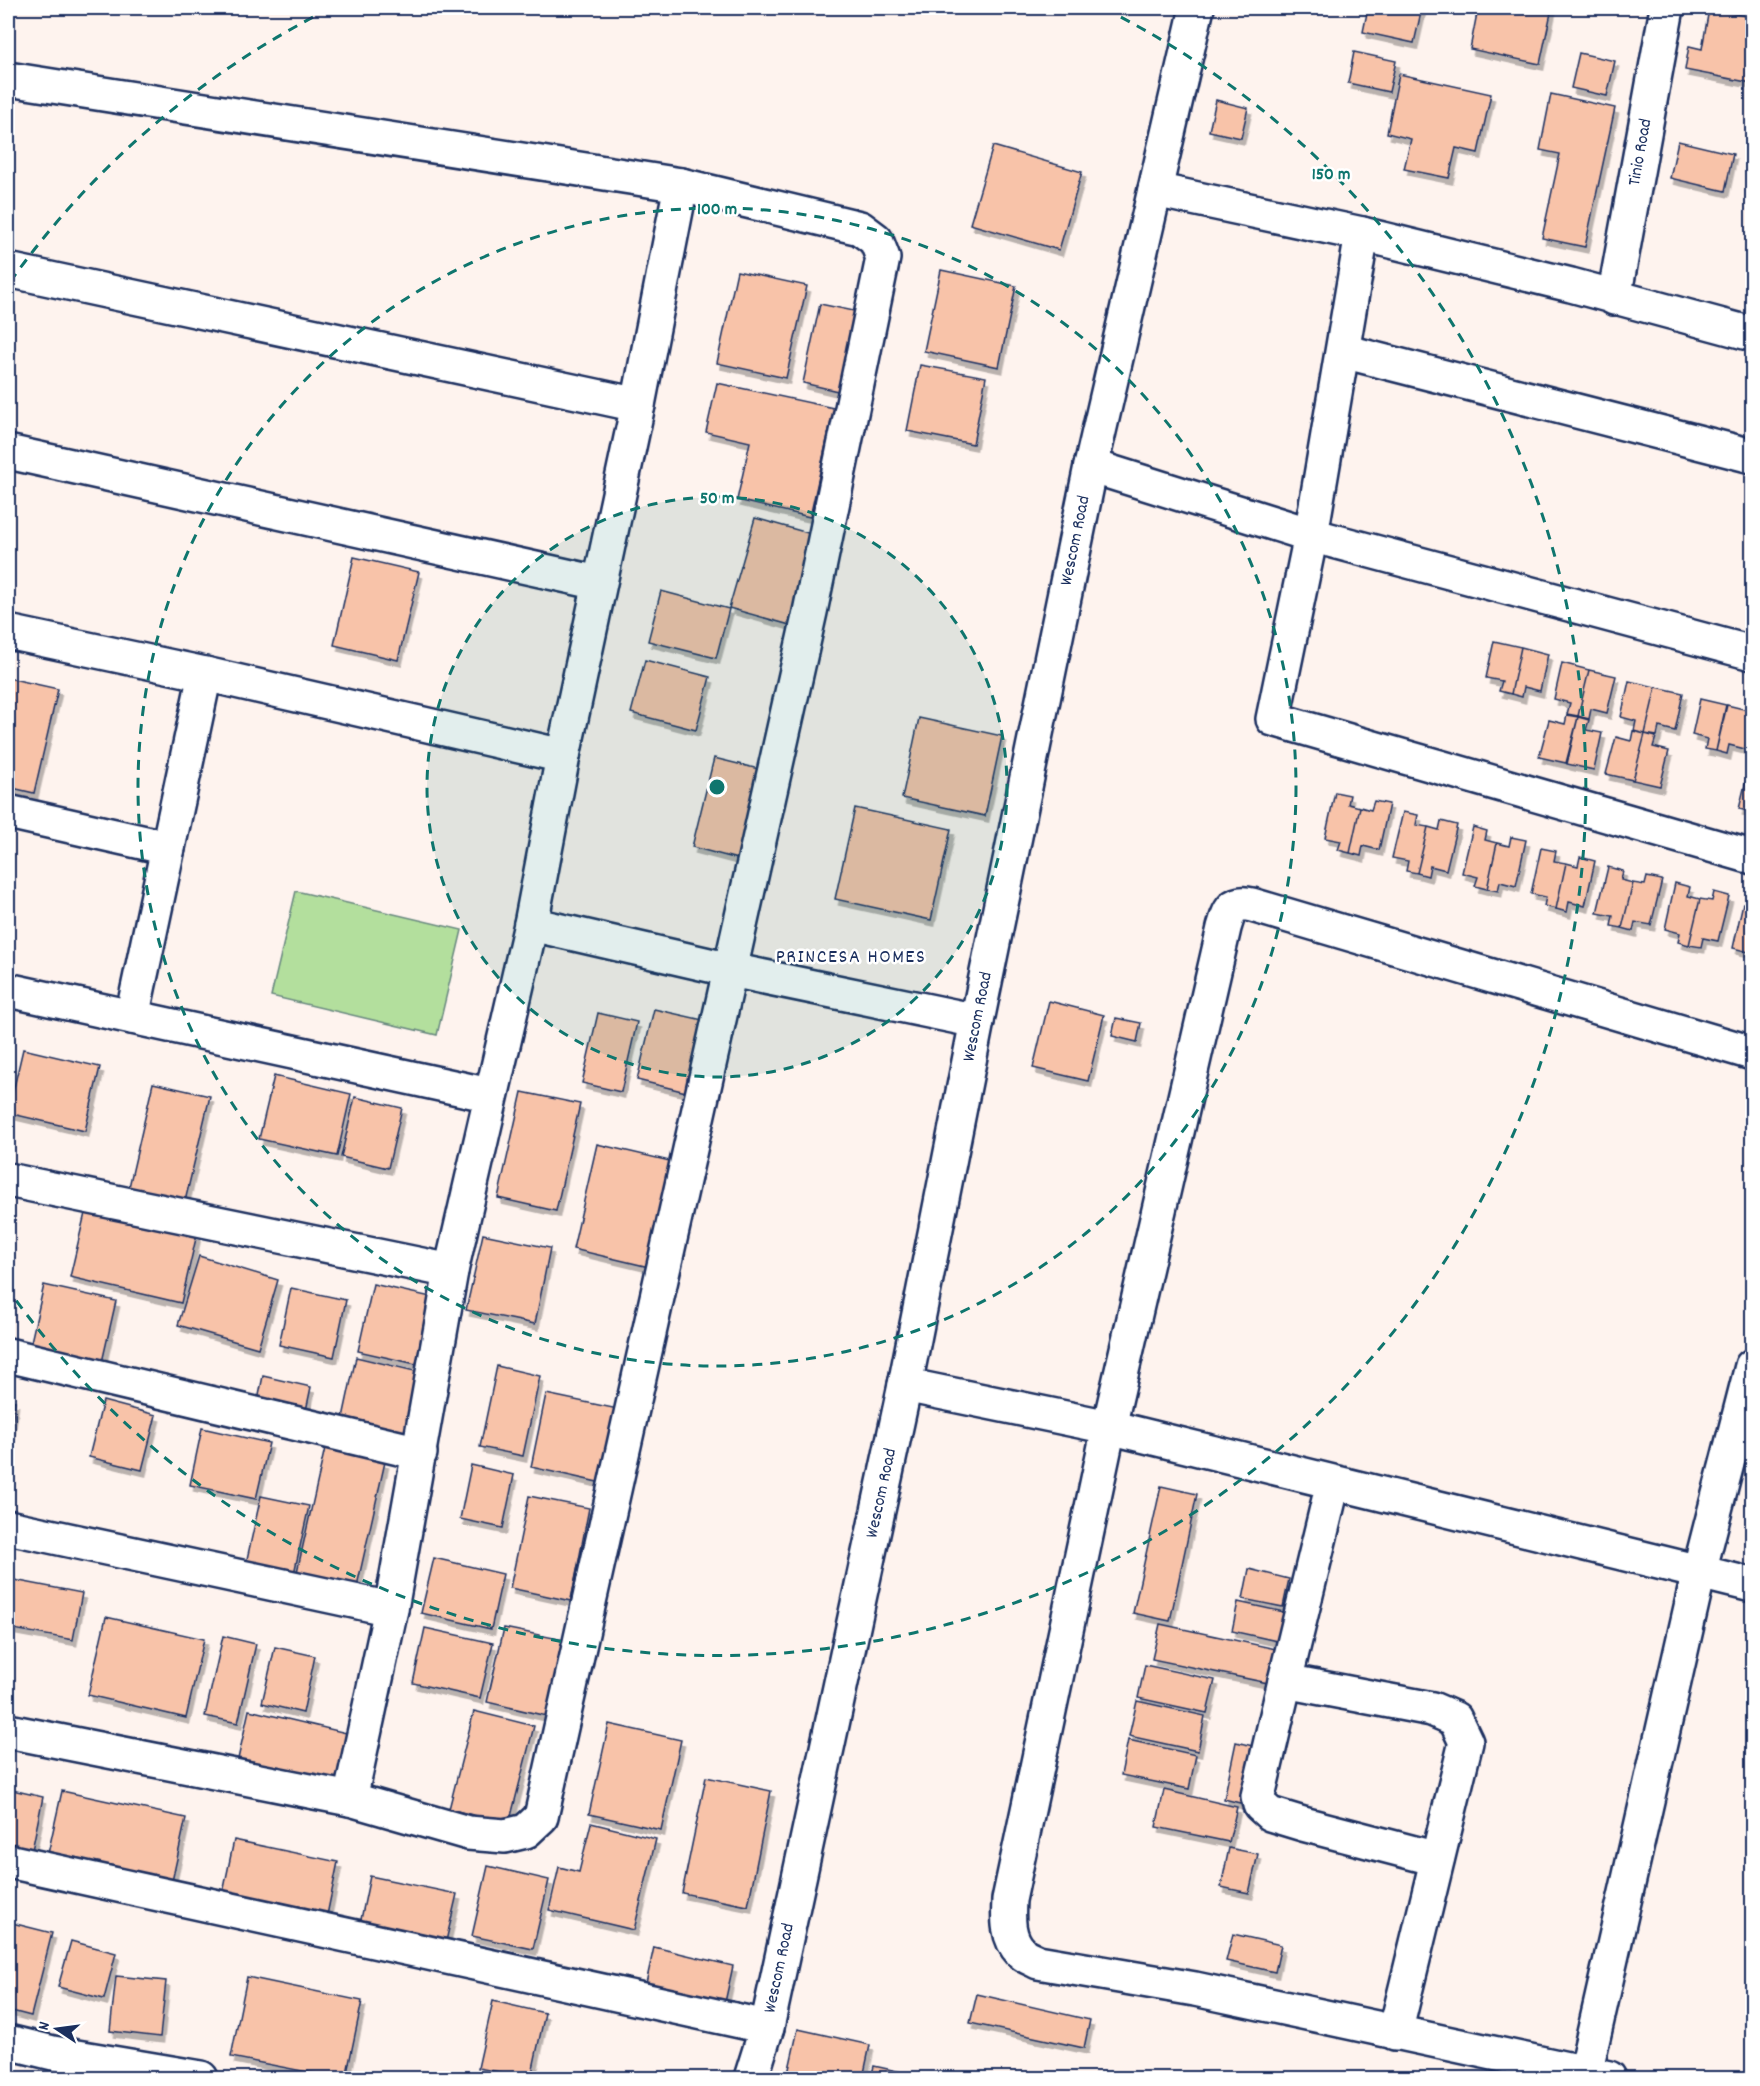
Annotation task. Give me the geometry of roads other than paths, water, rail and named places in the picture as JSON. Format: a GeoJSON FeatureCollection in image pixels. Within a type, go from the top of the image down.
{"type":"FeatureCollection","features":[{"type":"Feature","properties":{"kind":"street","name":"Wescom Road"},"geometry":{"type":"LineString","coordinates":[[751,2079],[767,2027],[905,1385],[1091,466],[1197,8]]}},
{"type":"Feature","properties":{"kind":"street","name":"Tinio Road"},"geometry":{"type":"LineString","coordinates":[[1614,298],[1667,8]]}},
{"type":"Feature","properties":{"kind":"street"},"geometry":{"type":"LineString","coordinates":[[8,79],[681,185],[860,228],[876,240],[883,258],[810,612],[541,1817],[525,1831],[505,1836],[468,1833],[350,1799],[8,1731]]}},
{"type":"Feature","properties":{"kind":"street"},"geometry":{"type":"LineString","coordinates":[[350,1799],[391,1609],[451,1271],[531,924],[563,756],[638,405],[681,185]]}},
{"type":"Feature","properties":{"kind":"street"},"geometry":{"type":"LineString","coordinates":[[1155,190],[1362,234],[1571,285],[1752,334]]}},
{"type":"Feature","properties":{"kind":"street"},"geometry":{"type":"LineString","coordinates":[[1362,234],[1311,535],[1273,719],[1752,857]]}},
{"type":"Feature","properties":{"kind":"street"},"geometry":{"type":"LineString","coordinates":[[8,270],[638,405]]}},
{"type":"Feature","properties":{"kind":"street"},"geometry":{"type":"LineString","coordinates":[[1343,351],[1752,456]]}},
{"type":"Feature","properties":{"kind":"street"},"geometry":{"type":"LineString","coordinates":[[8,452],[599,583]]}},
{"type":"Feature","properties":{"kind":"street"},"geometry":{"type":"LineString","coordinates":[[1091,466],[1311,535],[1752,653]]}},
{"type":"Feature","properties":{"kind":"street"},"geometry":{"type":"LineString","coordinates":[[8,632],[205,674],[563,756]]}},
{"type":"Feature","properties":{"kind":"street"},"geometry":{"type":"LineString","coordinates":[[132,1017],[205,674]]}},
{"type":"Feature","properties":{"kind":"street"},"geometry":{"type":"LineString","coordinates":[[8,812],[168,848]]}},
{"type":"Feature","properties":{"kind":"street"},"geometry":{"type":"LineString","coordinates":[[1752,1053],[1252,905],[1243,903],[1236,905],[1227,916],[1109,1427],[1009,1900],[1008,1923],[1012,1939],[1021,1953],[1038,1962],[1195,1989],[1597,2076],[1699,1572],[1752,1366]]}},
{"type":"Feature","properties":{"kind":"street"},"geometry":{"type":"LineString","coordinates":[[531,924],[731,970],[977,1021]]}},
{"type":"Feature","properties":{"kind":"street"},"geometry":{"type":"LineString","coordinates":[[8,990],[490,1095]]}},
{"type":"Feature","properties":{"kind":"street"},"geometry":{"type":"LineString","coordinates":[[8,1180],[451,1271]]}},
{"type":"Feature","properties":{"kind":"street"},"geometry":{"type":"LineString","coordinates":[[8,1355],[420,1454]]}},
{"type":"Feature","properties":{"kind":"street"},"geometry":{"type":"LineString","coordinates":[[905,1385],[1109,1427],[1752,1586]]}},
{"type":"Feature","properties":{"kind":"street"},"geometry":{"type":"LineString","coordinates":[[1333,1483],[1258,1796],[1260,1805],[1270,1814],[1437,1859]]}},
{"type":"Feature","properties":{"kind":"street"},"geometry":{"type":"LineString","coordinates":[[8,1527],[391,1609]]}},
{"type":"Feature","properties":{"kind":"street"},"geometry":{"type":"LineString","coordinates":[[1285,1681],[1432,1709],[1455,1719],[1466,1742],[1395,2033]]}},
{"type":"Feature","properties":{"kind":"street"},"geometry":{"type":"LineString","coordinates":[[8,1860],[767,2027]]}},
{"type":"Feature","properties":{"kind":"street"},"geometry":{"type":"LineString","coordinates":[[8,2043],[51,2066],[201,2079]]}},
{"type":"Feature","properties":{"kind":"district","name":"PRINCESA HOMES"},"geometry":{"type":"Point","coordinates":[851,958]}}]}
